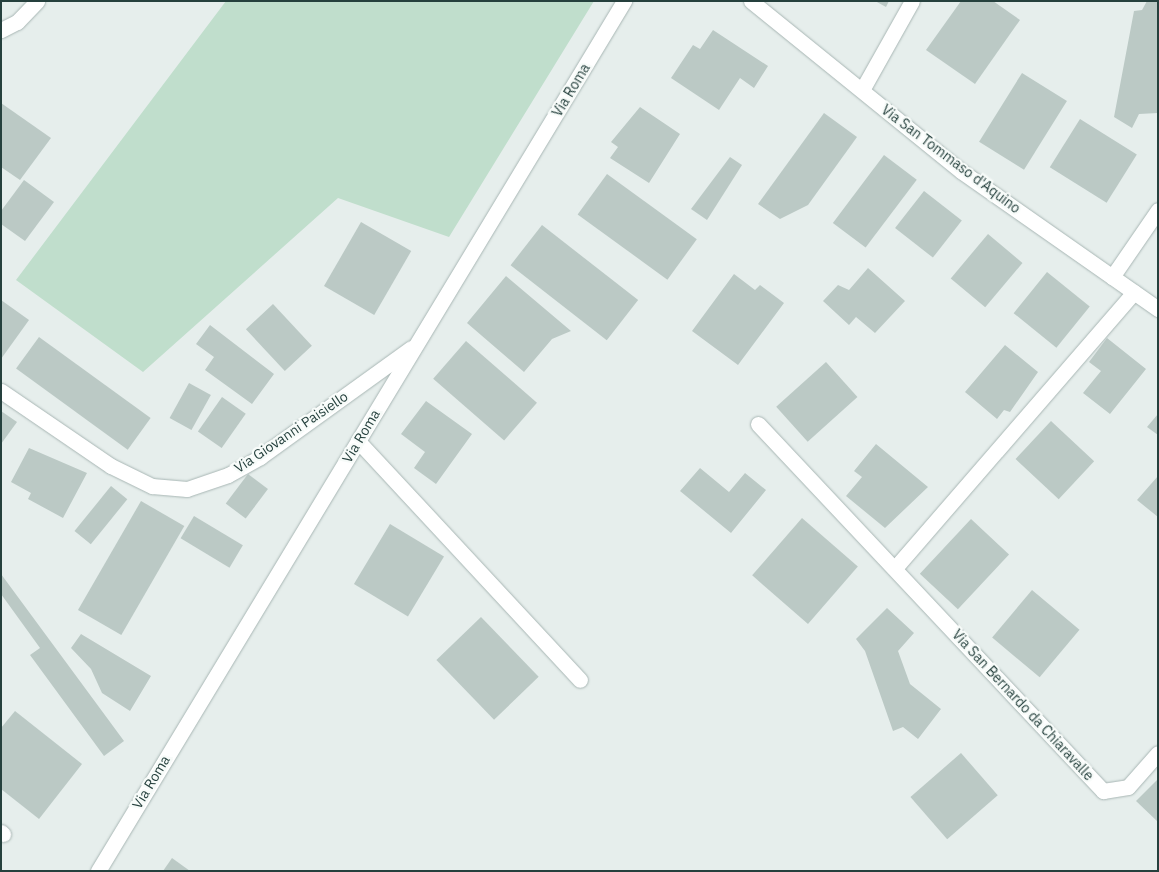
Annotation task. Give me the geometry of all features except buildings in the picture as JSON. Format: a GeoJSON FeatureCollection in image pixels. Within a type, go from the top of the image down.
{"type":"FeatureCollection","features":[{"type":"Feature","properties":{"kind":"street"},"geometry":{"type":"LineString","coordinates":[[1,30],[17,22],[37,1]]}},
{"type":"Feature","properties":{"kind":"street","name":"Via Roma"},"geometry":{"type":"LineString","coordinates":[[98,871],[624,1]]}},
{"type":"Feature","properties":{"kind":"street","name":"Via San Tommaso d'Aquino"},"geometry":{"type":"LineString","coordinates":[[751,1],[961,171],[1158,308]]}},
{"type":"Feature","properties":{"kind":"street"},"geometry":{"type":"LineString","coordinates":[[862,90],[912,1]]}},
{"type":"Feature","properties":{"kind":"street"},"geometry":{"type":"LineString","coordinates":[[1112,277],[1158,210]]}},
{"type":"Feature","properties":{"kind":"street"},"geometry":{"type":"LineString","coordinates":[[895,568],[1134,292]]}},
{"type":"Feature","properties":{"kind":"street","name":"Via Giovanni Paisiello"},"geometry":{"type":"LineString","coordinates":[[1,390],[111,466],[152,486],[187,489],[228,475],[260,457],[417,344]]}},
{"type":"Feature","properties":{"kind":"street","name":"Via San Bernardo da Chiaravalle"},"geometry":{"type":"LineString","coordinates":[[758,424],[1103,791],[1128,786],[1158,753]]}},
{"type":"Feature","properties":{"kind":"street"},"geometry":{"type":"LineString","coordinates":[[358,441],[580,680]]}},
{"type":"Feature","properties":{"kind":"green space"},"geometry":{"type":"Polygon","coordinates":[[[226,1],[594,1],[449,237],[338,198],[143,372],[16,280],[226,1]]]}}]}
